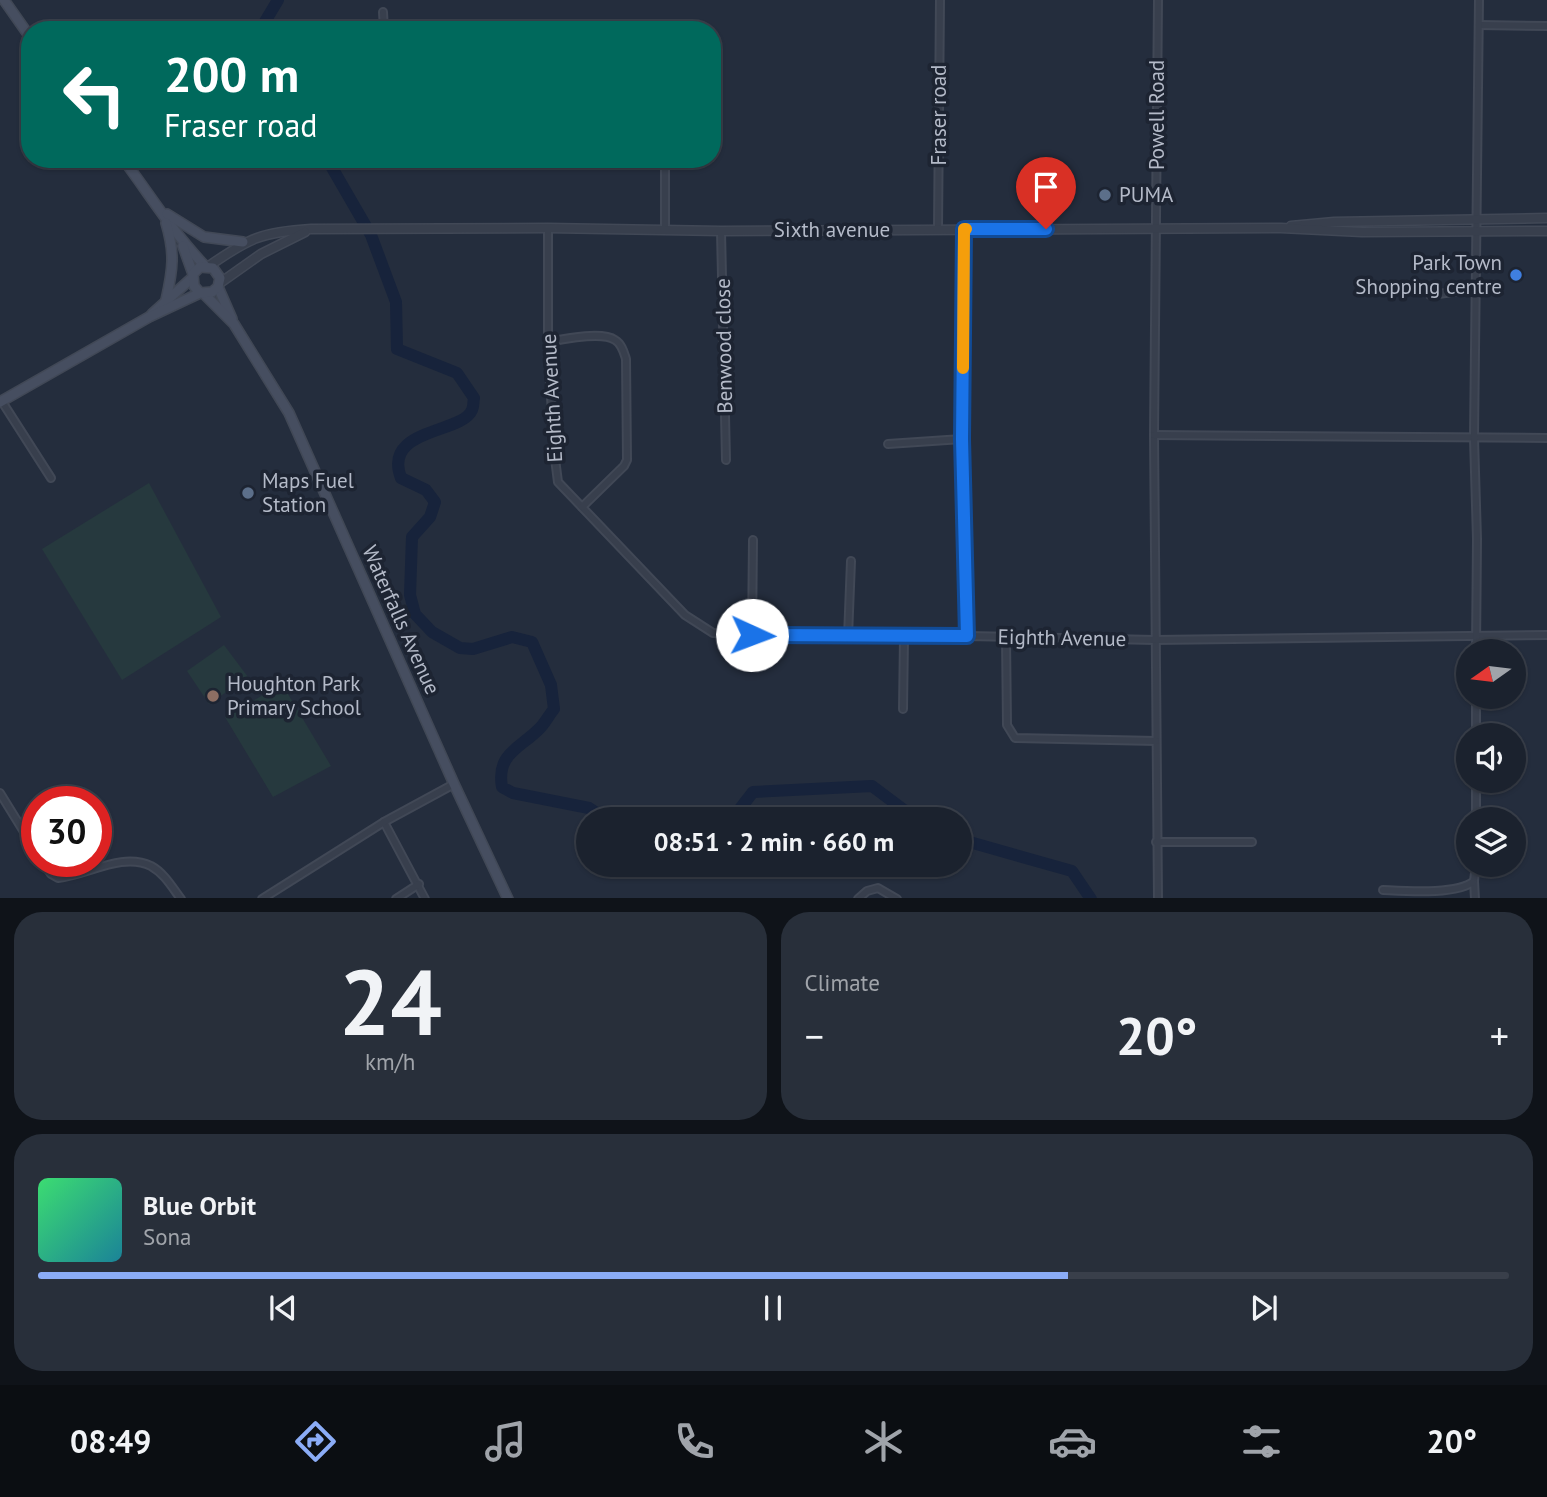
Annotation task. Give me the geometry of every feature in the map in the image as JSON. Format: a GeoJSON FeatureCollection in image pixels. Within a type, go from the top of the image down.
{"type":"FeatureCollection","features":[{"type":"Feature","properties":{"kind":"main road"},"geometry":{"type":"LineString","coordinates":[[4,0],[21,24]]}},
{"type":"Feature","properties":{"kind":"main road"},"geometry":{"type":"LineString","coordinates":[[1,400],[149,317],[202,293],[212,292],[219,285],[217,271],[207,266],[182,241],[130,168]]}},
{"type":"Feature","properties":{"kind":"main road"},"geometry":{"type":"LineString","coordinates":[[163,211],[193,233],[243,242]]}},
{"type":"Feature","properties":{"kind":"main road"},"geometry":{"type":"LineString","coordinates":[[163,211],[174,252],[166,300]]}},
{"type":"Feature","properties":{"kind":"main road"},"geometry":{"type":"LineString","coordinates":[[182,241],[194,286],[202,293]]}},
{"type":"Feature","properties":{"kind":"main road"},"geometry":{"type":"LineString","coordinates":[[149,317],[196,270],[207,266]]}},
{"type":"Feature","properties":{"kind":"main road","name":"Waterfalls Avenue"},"geometry":{"type":"LineString","coordinates":[[219,285],[234,324],[289,413],[454,784],[508,898]]}},
{"type":"Feature","properties":{"kind":"main road","name":"Waterfalls Avenue"},"geometry":{"type":"LineString","coordinates":[[202,293],[234,324]]}},
{"type":"Feature","properties":{"kind":"street","name":"Fraser road"},"geometry":{"type":"LineString","coordinates":[[938,229],[940,0]]}},
{"type":"Feature","properties":{"kind":"street","name":"Powell Road"},"geometry":{"type":"LineString","coordinates":[[1158,0],[1154,435],[1158,898]]}},
{"type":"Feature","properties":{"kind":"street"},"geometry":{"type":"LineString","coordinates":[[1476,636],[1474,438],[1479,0]]}},
{"type":"Feature","properties":{"kind":"street"},"geometry":{"type":"LineString","coordinates":[[383,12],[384,21]]}},
{"type":"Feature","properties":{"kind":"street"},"geometry":{"type":"LineString","coordinates":[[1479,25],[1547,26]]}},
{"type":"Feature","properties":{"kind":"street"},"geometry":{"type":"LineString","coordinates":[[664,230],[665,168]]}},
{"type":"Feature","properties":{"kind":"street"},"geometry":{"type":"LineString","coordinates":[[1281,228],[1315,222],[1547,218]]}},
{"type":"Feature","properties":{"kind":"street","name":"Sixth avenue"},"geometry":{"type":"LineString","coordinates":[[207,266],[243,242],[280,231],[311,229],[548,228],[721,231],[1281,228]]}},
{"type":"Feature","properties":{"kind":"street","name":"Eighth Avenue"},"geometry":{"type":"LineString","coordinates":[[548,228],[548,342],[556,473],[561,485],[685,615],[708,631],[719,635],[1155,640],[1547,635]]}},
{"type":"Feature","properties":{"kind":"street"},"geometry":{"type":"LineString","coordinates":[[1281,228],[1342,232],[1547,231]]}},
{"type":"Feature","properties":{"kind":"street"},"geometry":{"type":"LineString","coordinates":[[219,285],[261,254],[311,229]]}},
{"type":"Feature","properties":{"kind":"street"},"geometry":{"type":"LineString","coordinates":[[964,229],[962,439],[967,636]]}},
{"type":"Feature","properties":{"kind":"street","name":"Benwood close"},"geometry":{"type":"LineString","coordinates":[[721,231],[726,460]]}},
{"type":"Feature","properties":{"kind":"street"},"geometry":{"type":"LineString","coordinates":[[1430,295],[1477,289]]}},
{"type":"Feature","properties":{"kind":"street"},"geometry":{"type":"LineString","coordinates":[[548,342],[580,337],[612,338],[621,347],[626,359],[628,460],[582,507]]}},
{"type":"Feature","properties":{"kind":"street"},"geometry":{"type":"LineString","coordinates":[[1,400],[51,478]]}},
{"type":"Feature","properties":{"kind":"street"},"geometry":{"type":"LineString","coordinates":[[1154,435],[1547,438]]}},
{"type":"Feature","properties":{"kind":"street"},"geometry":{"type":"LineString","coordinates":[[888,444],[962,439]]}},
{"type":"Feature","properties":{"kind":"street"},"geometry":{"type":"LineString","coordinates":[[752,635],[753,540]]}},
{"type":"Feature","properties":{"kind":"street"},"geometry":{"type":"LineString","coordinates":[[848,637],[850,561]]}},
{"type":"Feature","properties":{"kind":"street"},"geometry":{"type":"LineString","coordinates":[[903,709],[904,636]]}},
{"type":"Feature","properties":{"kind":"street"},"geometry":{"type":"LineString","coordinates":[[1006,638],[1007,725],[1015,738],[1156,741]]}},
{"type":"Feature","properties":{"kind":"street"},"geometry":{"type":"LineString","coordinates":[[265,898],[384,822],[454,784]]}},
{"type":"Feature","properties":{"kind":"street"},"geometry":{"type":"LineString","coordinates":[[0,793],[21,827]]}},
{"type":"Feature","properties":{"kind":"street"},"geometry":{"type":"LineString","coordinates":[[384,822],[425,898]]}},
{"type":"Feature","properties":{"kind":"street"},"geometry":{"type":"LineString","coordinates":[[1156,842],[1252,842]]}},
{"type":"Feature","properties":{"kind":"street"},"geometry":{"type":"LineString","coordinates":[[112,864],[125,861],[150,866],[165,878],[181,898]]}},
{"type":"Feature","properties":{"kind":"street"},"geometry":{"type":"LineString","coordinates":[[1474,877],[1475,898]]}},
{"type":"Feature","properties":{"kind":"street"},"geometry":{"type":"LineString","coordinates":[[1383,890],[1438,890],[1468,886],[1474,881]]}},
{"type":"Feature","properties":{"kind":"street"},"geometry":{"type":"LineString","coordinates":[[396,898],[419,884]]}},
{"type":"Feature","properties":{"kind":"street"},"geometry":{"type":"LineString","coordinates":[[858,898],[867,891],[878,888],[897,898]]}},
{"type":"Feature","properties":{"kind":"green space"},"geometry":{"type":"Polygon","coordinates":[[[149,483],[221,617],[122,680],[42,549],[149,483]]]}},
{"type":"Feature","properties":{"kind":"green space"},"geometry":{"type":"Polygon","coordinates":[[[224,645],[248,677],[209,704],[187,671],[224,645]]]}},
{"type":"Feature","properties":{"kind":"green space"},"geometry":{"type":"Polygon","coordinates":[[[282,684],[331,766],[273,797],[225,717],[282,684]]]}},
{"type":"Feature","properties":{"kind":"waterway"},"geometry":{"type":"LineString","coordinates":[[265,21],[278,0]]}},
{"type":"Feature","properties":{"kind":"waterway"},"geometry":{"type":"LineString","coordinates":[[332,168],[371,235],[396,302],[397,349],[457,373],[474,398],[472,410],[465,418],[412,441],[403,450],[398,462],[401,478],[426,490],[435,502],[430,517],[412,537],[410,595],[415,614],[432,632],[460,648],[473,649],[512,637],[532,642],[551,685],[554,709],[540,728],[506,759],[501,776],[502,787],[513,793],[584,807]]}},
{"type":"Feature","properties":{"kind":"waterway"},"geometry":{"type":"LineString","coordinates":[[741,807],[753,792],[872,786],[900,807]]}},
{"type":"Feature","properties":{"kind":"waterway"},"geometry":{"type":"LineString","coordinates":[[972,843],[1072,871],[1090,898]]}},
{"type":"Feature","properties":{"kind":"slow traffic"},"geometry":{"type":"LineString","coordinates":[[963,368],[966,229]]}},
{"type":"Feature","properties":{"kind":"place","name":"PUMA"},"geometry":{"type":"Point","coordinates":[1105,195]}},
{"type":"Feature","properties":{"kind":"place","name":"Park Town Shopping centre"},"geometry":{"type":"Point","coordinates":[1516,275]}},
{"type":"Feature","properties":{"kind":"place","name":"Maps Fuel Station"},"geometry":{"type":"Point","coordinates":[248,493]}},
{"type":"Feature","properties":{"kind":"place","name":"Houghton Park Primary School"},"geometry":{"type":"Point","coordinates":[213,696]}},
{"type":"Feature","properties":{"kind":"route"},"geometry":{"type":"LineString","coordinates":[[752,635],[967,636],[962,439],[964,229],[1046,229]]}}]}
